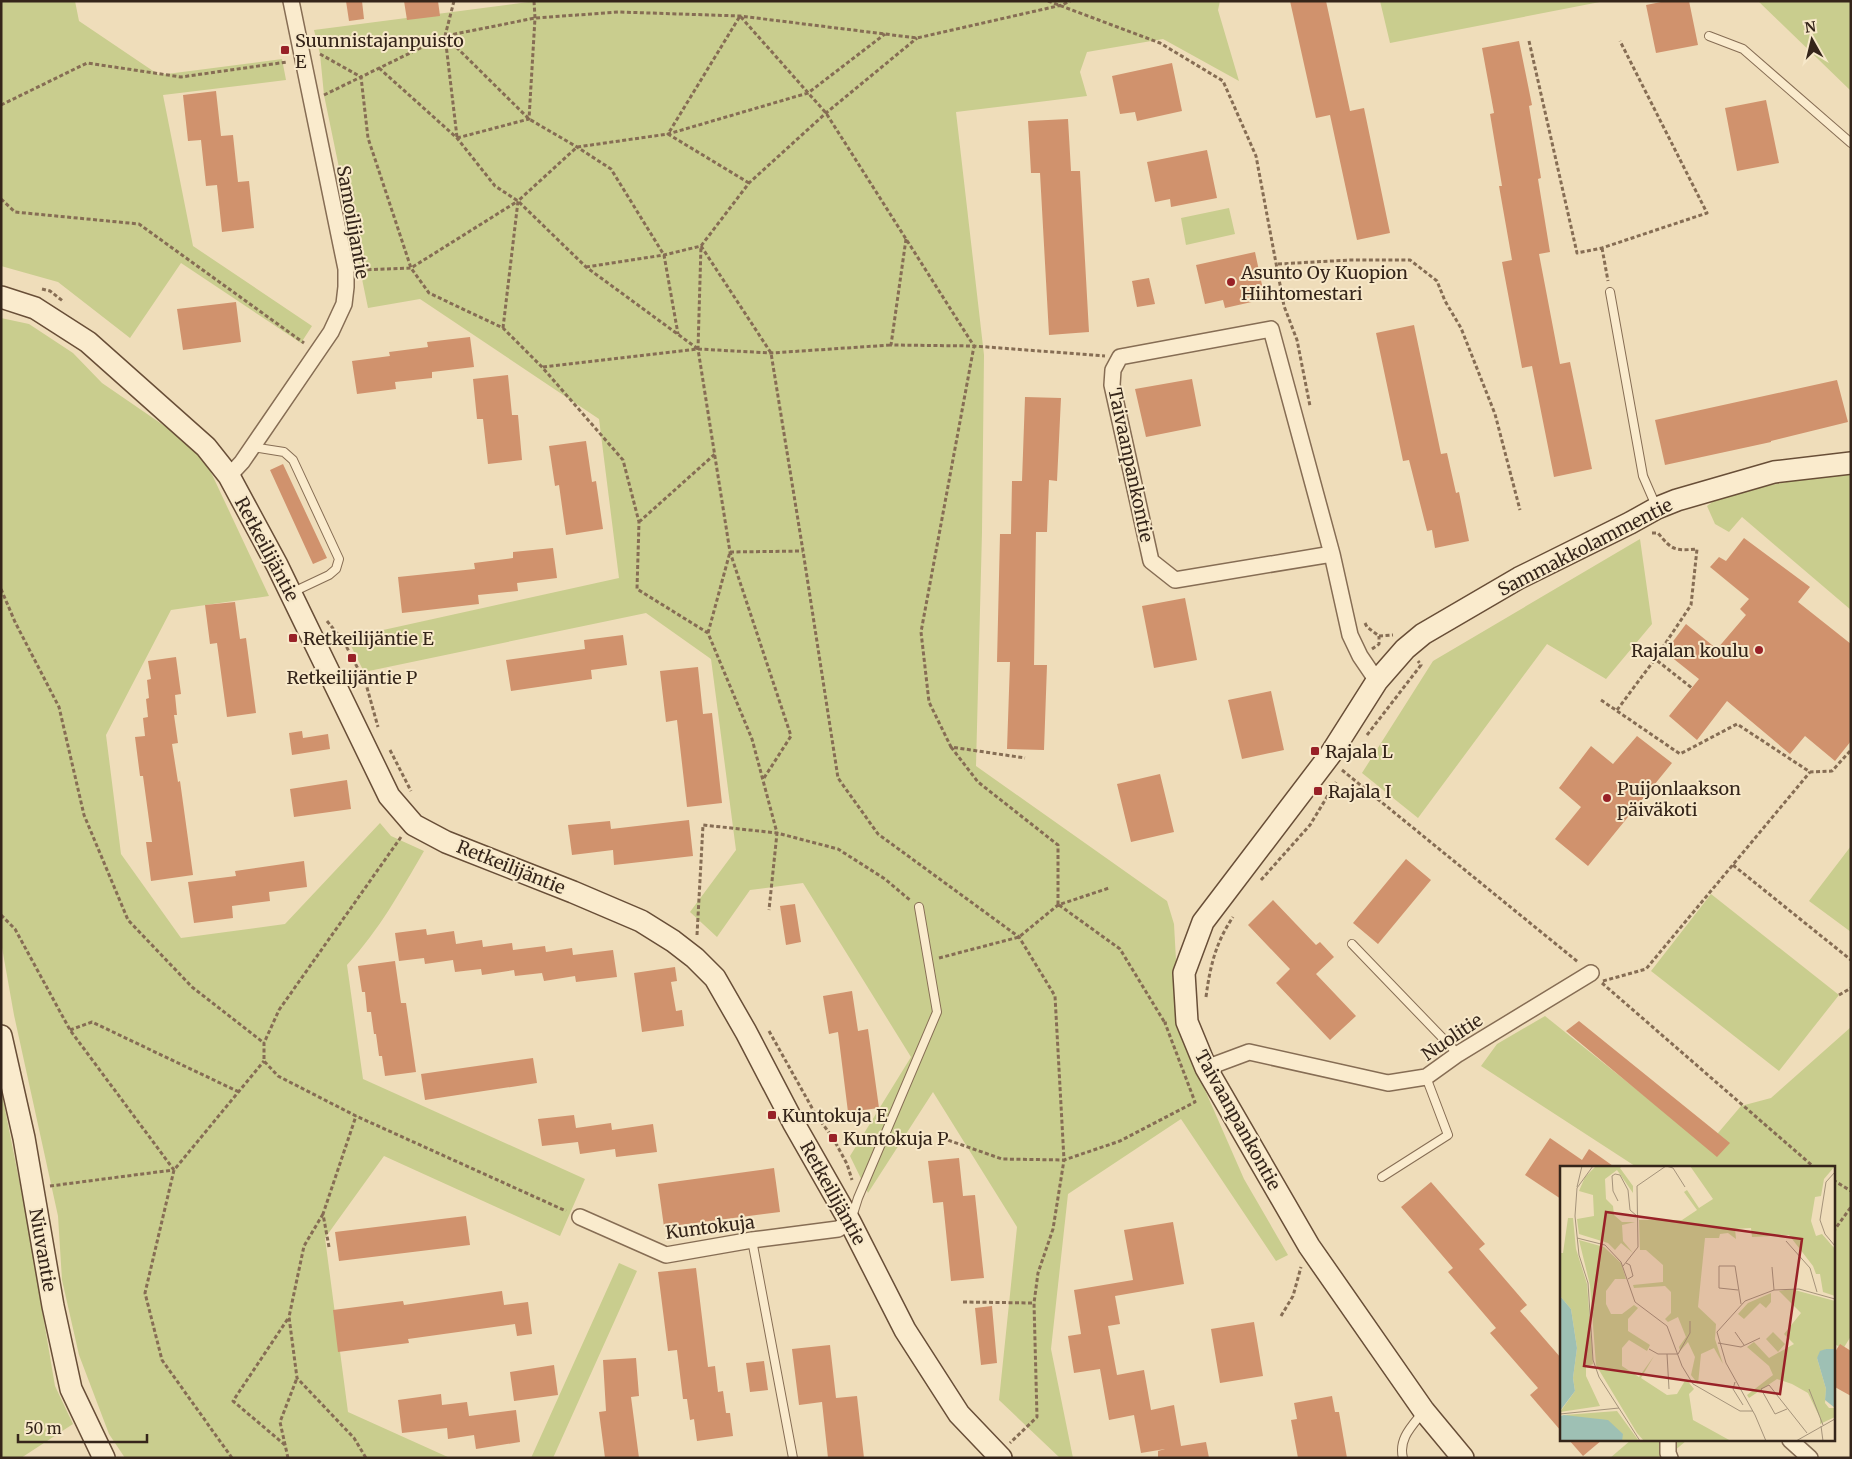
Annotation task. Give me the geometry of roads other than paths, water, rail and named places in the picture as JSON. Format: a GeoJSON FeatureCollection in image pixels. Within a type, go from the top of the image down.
{"type":"FeatureCollection","features":[{"type":"Feature","properties":{"kind":"street","name":"Samoilijantie"},"geometry":{"type":"LineString","coordinates":[[229,476],[242,462],[318,352],[331,332],[344,304],[346,269],[291,1]]}},
{"type":"Feature","properties":{"kind":"street","name":"Retkeilijäntie"},"geometry":{"type":"LineString","coordinates":[[1,297],[35,308],[88,342],[206,448],[229,476],[269,549],[389,796],[414,825],[446,842],[641,921],[673,941],[695,958],[715,978],[850,1222],[905,1330],[959,1414],[1006,1448]]}},
{"type":"Feature","properties":{"kind":"street","name":"Taivaanpankontie"},"geometry":{"type":"LineString","coordinates":[[1271,329],[1332,554],[1175,580],[1151,561],[1112,385],[1113,370],[1120,357],[1271,329]]}},
{"type":"Feature","properties":{"kind":"street","name":"Sammakkolammentie"},"geometry":{"type":"LineString","coordinates":[[1377,681],[1405,649],[1423,634],[1519,578],[1657,508],[1677,500],[1774,472],[1851,463]]}},
{"type":"Feature","properties":{"kind":"street"},"geometry":{"type":"LineString","coordinates":[[1332,554],[1350,635],[1360,656],[1377,681]]}},
{"type":"Feature","properties":{"kind":"street","name":"Taivaanpankontie"},"geometry":{"type":"LineString","coordinates":[[1377,681],[1330,755],[1203,922],[1184,973],[1187,1022],[1206,1068],[1309,1246],[1424,1410],[1463,1458]]}},
{"type":"Feature","properties":{"kind":"street","name":"Nuolitie"},"geometry":{"type":"LineString","coordinates":[[1206,1068],[1249,1052],[1388,1083],[1426,1077],[1458,1054],[1596,977]]}},
{"type":"Feature","properties":{"kind":"street","name":"Niuvantie"},"geometry":{"type":"LineString","coordinates":[[1,1036],[24,1138],[53,1306],[70,1389],[104,1458]]}},
{"type":"Feature","properties":{"kind":"street","name":"Kuntokuja"},"geometry":{"type":"LineString","coordinates":[[580,1217],[666,1255],[752,1240],[838,1229],[850,1222]]}},
{"type":"Feature","properties":{"kind":"street"},"geometry":{"type":"LineString","coordinates":[[1668,1442],[1670,1458]]}},
{"type":"Feature","properties":{"kind":"street"},"geometry":{"type":"LineString","coordinates":[[1792,1442],[1810,1458]]}},
{"type":"Feature","properties":{"kind":"lane"},"geometry":{"type":"LineString","coordinates":[[1709,36],[1744,49],[1851,143]]}},
{"type":"Feature","properties":{"kind":"lane"},"geometry":{"type":"LineString","coordinates":[[1610,292],[1643,476],[1657,508]]}},
{"type":"Feature","properties":{"kind":"lane"},"geometry":{"type":"LineString","coordinates":[[252,447],[284,452],[293,460],[338,559],[336,569],[329,575],[291,593]]}},
{"type":"Feature","properties":{"kind":"lane"},"geometry":{"type":"LineString","coordinates":[[850,1222],[858,1198],[937,1012],[919,908]]}},
{"type":"Feature","properties":{"kind":"lane"},"geometry":{"type":"LineString","coordinates":[[1352,944],[1458,1054]]}},
{"type":"Feature","properties":{"kind":"lane"},"geometry":{"type":"LineString","coordinates":[[1382,1177],[1448,1135],[1426,1077]]}},
{"type":"Feature","properties":{"kind":"lane"},"geometry":{"type":"LineString","coordinates":[[752,1240],[793,1458]]}},
{"type":"Feature","properties":{"kind":"lane"},"geometry":{"type":"LineString","coordinates":[[1403,1458],[1405,1434],[1424,1410]]}},
{"type":"Feature","properties":{"kind":"place","name":"Suunnistajanpuisto E"},"geometry":{"type":"Point","coordinates":[285,50]}},
{"type":"Feature","properties":{"kind":"place","name":"Asunto Oy Kuopion Hiihtomestari"},"geometry":{"type":"Point","coordinates":[1231,282]}},
{"type":"Feature","properties":{"kind":"place","name":"Retkeilijäntie E"},"geometry":{"type":"Point","coordinates":[293,638]}},
{"type":"Feature","properties":{"kind":"place","name":"Rajalan koulu"},"geometry":{"type":"Point","coordinates":[1759,650]}},
{"type":"Feature","properties":{"kind":"place","name":"Retkeilijäntie P"},"geometry":{"type":"Point","coordinates":[352,658]}},
{"type":"Feature","properties":{"kind":"place","name":"Rajala L"},"geometry":{"type":"Point","coordinates":[1315,751]}},
{"type":"Feature","properties":{"kind":"place","name":"Rajala I"},"geometry":{"type":"Point","coordinates":[1318,791]}},
{"type":"Feature","properties":{"kind":"place","name":"Puijonlaakson päiväkoti"},"geometry":{"type":"Point","coordinates":[1607,798]}},
{"type":"Feature","properties":{"kind":"place","name":"Kuntokuja E"},"geometry":{"type":"Point","coordinates":[772,1115]}},
{"type":"Feature","properties":{"kind":"place","name":"Kuntokuja P"},"geometry":{"type":"Point","coordinates":[833,1138]}}]}
